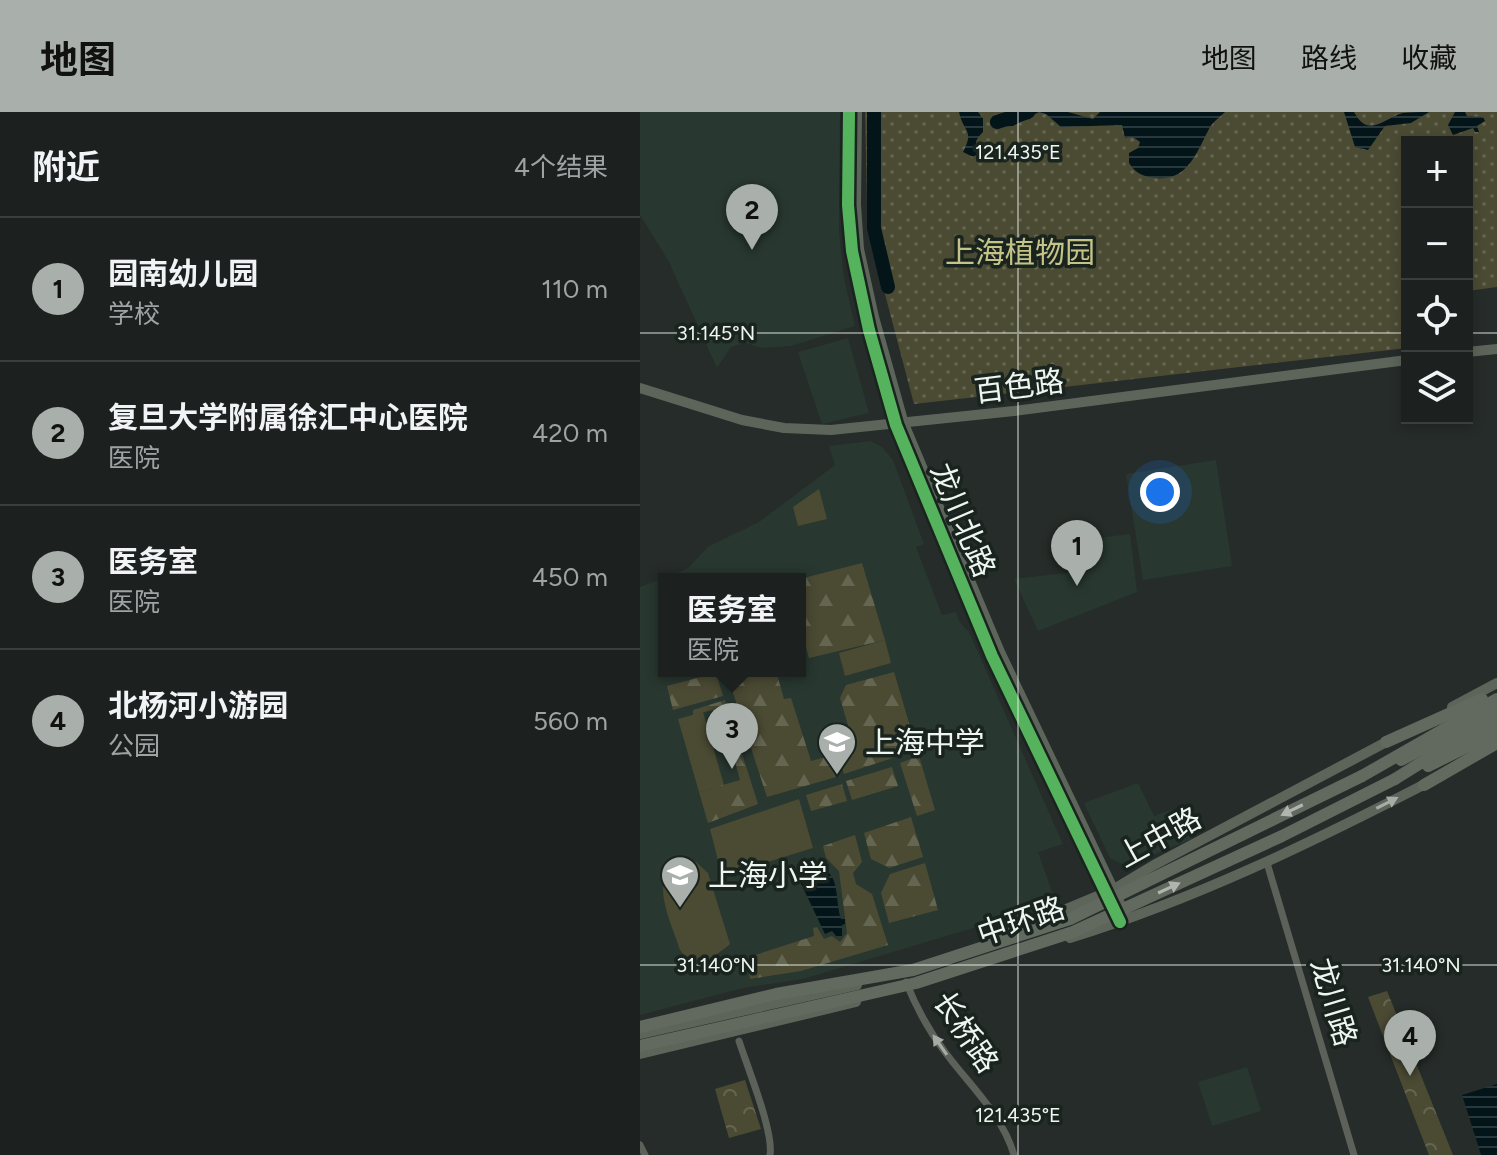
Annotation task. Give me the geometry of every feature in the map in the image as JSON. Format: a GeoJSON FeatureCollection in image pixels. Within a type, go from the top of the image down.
{"type":"FeatureCollection","features":[{"type":"Feature","properties":{"kind":"highway"},"geometry":{"type":"LineString","coordinates":[[1386,742],[1476,701],[1494,712]]}},
{"type":"Feature","properties":{"kind":"highway","name":"中环路"},"geometry":{"type":"LineString","coordinates":[[640,1027],[776,994],[913,970],[1070,919],[1362,776],[1411,756],[1494,712]]}},
{"type":"Feature","properties":{"kind":"highway","name":"中环路"},"geometry":{"type":"LineString","coordinates":[[640,1046],[916,983],[1073,932],[1282,836],[1395,779],[1451,744],[1494,712]]}},
{"type":"Feature","properties":{"kind":"highway"},"geometry":{"type":"LineString","coordinates":[[1424,785],[1497,745]]}},
{"type":"Feature","properties":{"kind":"street","name":"龙川北路"},"geometry":{"type":"LineString","coordinates":[[849,112],[848,205],[852,251],[869,330],[900,424],[992,656],[1124,921]]}},
{"type":"Feature","properties":{"kind":"street","name":"龙川北路"},"geometry":{"type":"LineString","coordinates":[[857,112],[859,249],[900,424]]}},
{"type":"Feature","properties":{"kind":"street"},"geometry":{"type":"LineString","coordinates":[[1473,351],[1497,349]]}},
{"type":"Feature","properties":{"kind":"street","name":"百色路"},"geometry":{"type":"LineString","coordinates":[[640,388],[742,420],[773,426],[831,430],[1401,361]]}},
{"type":"Feature","properties":{"kind":"street","name":"上中路"},"geometry":{"type":"LineString","coordinates":[[640,1034],[924,970],[1110,891],[1497,683]]}},
{"type":"Feature","properties":{"kind":"street","name":"上中路"},"geometry":{"type":"LineString","coordinates":[[640,1054],[909,988],[1124,921],[1267,863],[1424,785]]}},
{"type":"Feature","properties":{"kind":"street","name":"龙川路"},"geometry":{"type":"LineString","coordinates":[[1267,863],[1354,1155]]}},
{"type":"Feature","properties":{"kind":"street","name":"长桥路"},"geometry":{"type":"LineString","coordinates":[[903,975],[940,1045],[1001,1123],[1014,1155]]}},
{"type":"Feature","properties":{"kind":"street"},"geometry":{"type":"LineString","coordinates":[[739,1041],[763,1119],[770,1155]]}},
{"type":"Feature","properties":{"kind":"street"},"geometry":{"type":"LineString","coordinates":[[640,1145],[645,1155]]}},
{"type":"Feature","properties":{"kind":"shaded area"},"geometry":{"type":"Polygon","coordinates":[[[640,112],[840,112],[839,232],[844,279],[855,326],[791,346],[762,348],[746,343],[731,347],[717,368],[669,262],[640,215],[640,112]]]}},
{"type":"Feature","properties":{"kind":"shaded area"},"geometry":{"type":"Polygon","coordinates":[[[959,112],[978,112],[983,118],[983,132],[976,144],[979,153],[973,157],[963,152],[968,135],[959,112]]]}},
{"type":"Feature","properties":{"kind":"shaded area"},"geometry":{"type":"Polygon","coordinates":[[[1015,112],[1039,112],[1013,126],[1003,127],[1001,118],[1015,112]]]}},
{"type":"Feature","properties":{"kind":"shaded area"},"geometry":{"type":"Polygon","coordinates":[[[1039,112],[1068,112],[1093,119],[1100,112],[1225,112],[1211,126],[1183,171],[1167,178],[1156,178],[1140,174],[1129,163],[1129,153],[1138,148],[1140,142],[1133,137],[1125,138],[1122,125],[1061,127],[1039,112]]]}},
{"type":"Feature","properties":{"kind":"shaded area"},"geometry":{"type":"Polygon","coordinates":[[[1344,112],[1354,112],[1371,126],[1403,113],[1429,112],[1411,123],[1385,126],[1368,150],[1355,147],[1344,112]]]}},
{"type":"Feature","properties":{"kind":"shaded area"},"geometry":{"type":"Polygon","coordinates":[[[1455,112],[1483,117],[1485,121],[1477,126],[1479,132],[1473,128],[1453,135],[1448,125],[1455,112]]]}},
{"type":"Feature","properties":{"kind":"shaded area"},"geometry":{"type":"Polygon","coordinates":[[[848,338],[869,413],[822,424],[798,352],[848,338]]]}},
{"type":"Feature","properties":{"kind":"shaded area","name":"上海中学"},"geometry":{"type":"Polygon","coordinates":[[[871,441],[882,447],[893,460],[924,544],[916,547],[942,615],[956,612],[969,632],[1063,844],[1038,852],[1056,903],[803,979],[743,988],[640,1015],[640,587],[658,580],[658,677],[806,677],[806,573],[677,573],[687,569],[709,546],[759,522],[835,465],[829,446],[871,441]]]}},
{"type":"Feature","properties":{"kind":"shaded area"},"geometry":{"type":"Polygon","coordinates":[[[1216,460],[1232,566],[1143,580],[1126,474],[1216,460]]]}},
{"type":"Feature","properties":{"kind":"shaded area"},"geometry":{"type":"Polygon","coordinates":[[[1130,534],[1137,592],[1038,631],[1014,579],[1091,570],[1087,539],[1130,534]]]}},
{"type":"Feature","properties":{"kind":"shaded area"},"geometry":{"type":"Polygon","coordinates":[[[1138,783],[1154,816],[1179,807],[1192,839],[1126,866],[1110,858],[1084,803],[1138,783]]]}},
{"type":"Feature","properties":{"kind":"shaded area"},"geometry":{"type":"Polygon","coordinates":[[[808,862],[831,875],[840,916],[845,919],[842,936],[836,936],[832,931],[825,934],[796,873],[799,865],[808,862]]]}},
{"type":"Feature","properties":{"kind":"shaded area"},"geometry":{"type":"Polygon","coordinates":[[[1247,1067],[1261,1111],[1212,1126],[1198,1082],[1247,1067]]]}},
{"type":"Feature","properties":{"kind":"shaded area"},"geometry":{"type":"Polygon","coordinates":[[[1497,1084],[1497,1155],[1481,1155],[1462,1095],[1497,1084]]]}},
{"type":"Feature","properties":{"kind":"green space","name":"上海植物园"},"geometry":{"type":"Polygon","coordinates":[[[865,112],[1497,112],[1497,287],[1473,290],[1473,136],[1401,136],[1401,349],[914,404],[876,260],[867,202],[865,112]]]}},
{"type":"Feature","properties":{"kind":"green space"},"geometry":{"type":"Polygon","coordinates":[[[819,489],[827,519],[798,526],[793,507],[819,489]]]}},
{"type":"Feature","properties":{"kind":"green space"},"geometry":{"type":"Polygon","coordinates":[[[862,563],[885,640],[809,658],[806,647],[806,577],[862,563]]]}},
{"type":"Feature","properties":{"kind":"green space"},"geometry":{"type":"Polygon","coordinates":[[[885,640],[891,663],[845,676],[839,653],[885,640]]]}},
{"type":"Feature","properties":{"kind":"green space"},"geometry":{"type":"Polygon","coordinates":[[[894,672],[917,750],[844,774],[838,754],[855,749],[840,698],[846,685],[894,672]]]}},
{"type":"Feature","properties":{"kind":"green space"},"geometry":{"type":"Polygon","coordinates":[[[701,677],[717,677],[723,696],[673,710],[667,686],[701,677]]]}},
{"type":"Feature","properties":{"kind":"green space"},"geometry":{"type":"Polygon","coordinates":[[[728,677],[778,677],[784,699],[791,698],[811,761],[829,756],[836,777],[767,797],[728,677]]]}},
{"type":"Feature","properties":{"kind":"green space"},"geometry":{"type":"Polygon","coordinates":[[[725,700],[758,804],[708,823],[699,792],[740,780],[720,708],[693,715],[693,710],[725,700]]]}},
{"type":"Feature","properties":{"kind":"green space"},"geometry":{"type":"Polygon","coordinates":[[[703,712],[724,785],[699,792],[678,719],[703,712]]]}},
{"type":"Feature","properties":{"kind":"green space"},"geometry":{"type":"Polygon","coordinates":[[[919,756],[935,810],[917,816],[900,763],[919,756]]]}},
{"type":"Feature","properties":{"kind":"green space"},"geometry":{"type":"Polygon","coordinates":[[[892,767],[898,786],[852,800],[846,781],[892,767]]]}},
{"type":"Feature","properties":{"kind":"green space"},"geometry":{"type":"Polygon","coordinates":[[[842,784],[847,801],[811,811],[806,795],[842,784]]]}},
{"type":"Feature","properties":{"kind":"green space"},"geometry":{"type":"Polygon","coordinates":[[[799,799],[813,848],[722,876],[710,829],[799,799]]]}},
{"type":"Feature","properties":{"kind":"green space"},"geometry":{"type":"Polygon","coordinates":[[[911,817],[923,857],[889,868],[871,859],[864,833],[911,817]]]}},
{"type":"Feature","properties":{"kind":"green space"},"geometry":{"type":"Polygon","coordinates":[[[855,835],[862,862],[853,873],[856,884],[872,894],[888,945],[801,971],[750,979],[746,958],[814,936],[813,928],[817,927],[824,939],[832,936],[840,942],[847,933],[839,871],[826,858],[823,846],[855,835]]]}},
{"type":"Feature","properties":{"kind":"green space"},"geometry":{"type":"Polygon","coordinates":[[[683,861],[696,862],[708,873],[730,944],[706,959],[693,960],[680,950],[664,901],[665,877],[683,861]]]}},
{"type":"Feature","properties":{"kind":"green space"},"geometry":{"type":"Polygon","coordinates":[[[925,863],[938,910],[889,923],[881,893],[890,874],[925,863]]]}},
{"type":"Feature","properties":{"kind":"green space"},"geometry":{"type":"Polygon","coordinates":[[[1387,991],[1453,1155],[1429,1155],[1368,997],[1387,991]]]}},
{"type":"Feature","properties":{"kind":"green space"},"geometry":{"type":"Polygon","coordinates":[[[745,1080],[761,1129],[729,1138],[715,1089],[745,1080]]]}},
{"type":"Feature","properties":{"kind":"waterway"},"geometry":{"type":"LineString","coordinates":[[874,112],[874,228],[888,287]]}},
{"type":"Feature","properties":{"kind":"waterway"},"geometry":{"type":"LineString","coordinates":[[997,122],[1028,112]]}},
{"type":"Feature","properties":{"kind":"cycle path"},"geometry":{"type":"LineString","coordinates":[[849,112],[848,205],[852,251],[869,330],[896,425],[992,656],[1120,922]]}},
{"type":"Feature","properties":{"kind":"place","name":"复旦大学附属徐汇中心医院"},"geometry":{"type":"Point","coordinates":[752,250]}},
{"type":"Feature","properties":{"kind":"place","name":"园南幼儿园"},"geometry":{"type":"Point","coordinates":[1077,586]}},
{"type":"Feature","properties":{"kind":"place","name":"医务室"},"geometry":{"type":"Point","coordinates":[732,769]}},
{"type":"Feature","properties":{"kind":"place","name":"上海中学"},"geometry":{"type":"Point","coordinates":[837,776]}},
{"type":"Feature","properties":{"kind":"place","name":"上海小学"},"geometry":{"type":"Point","coordinates":[680,909]}},
{"type":"Feature","properties":{"kind":"place","name":"北杨河小游园"},"geometry":{"type":"Point","coordinates":[1410,1076]}}]}
